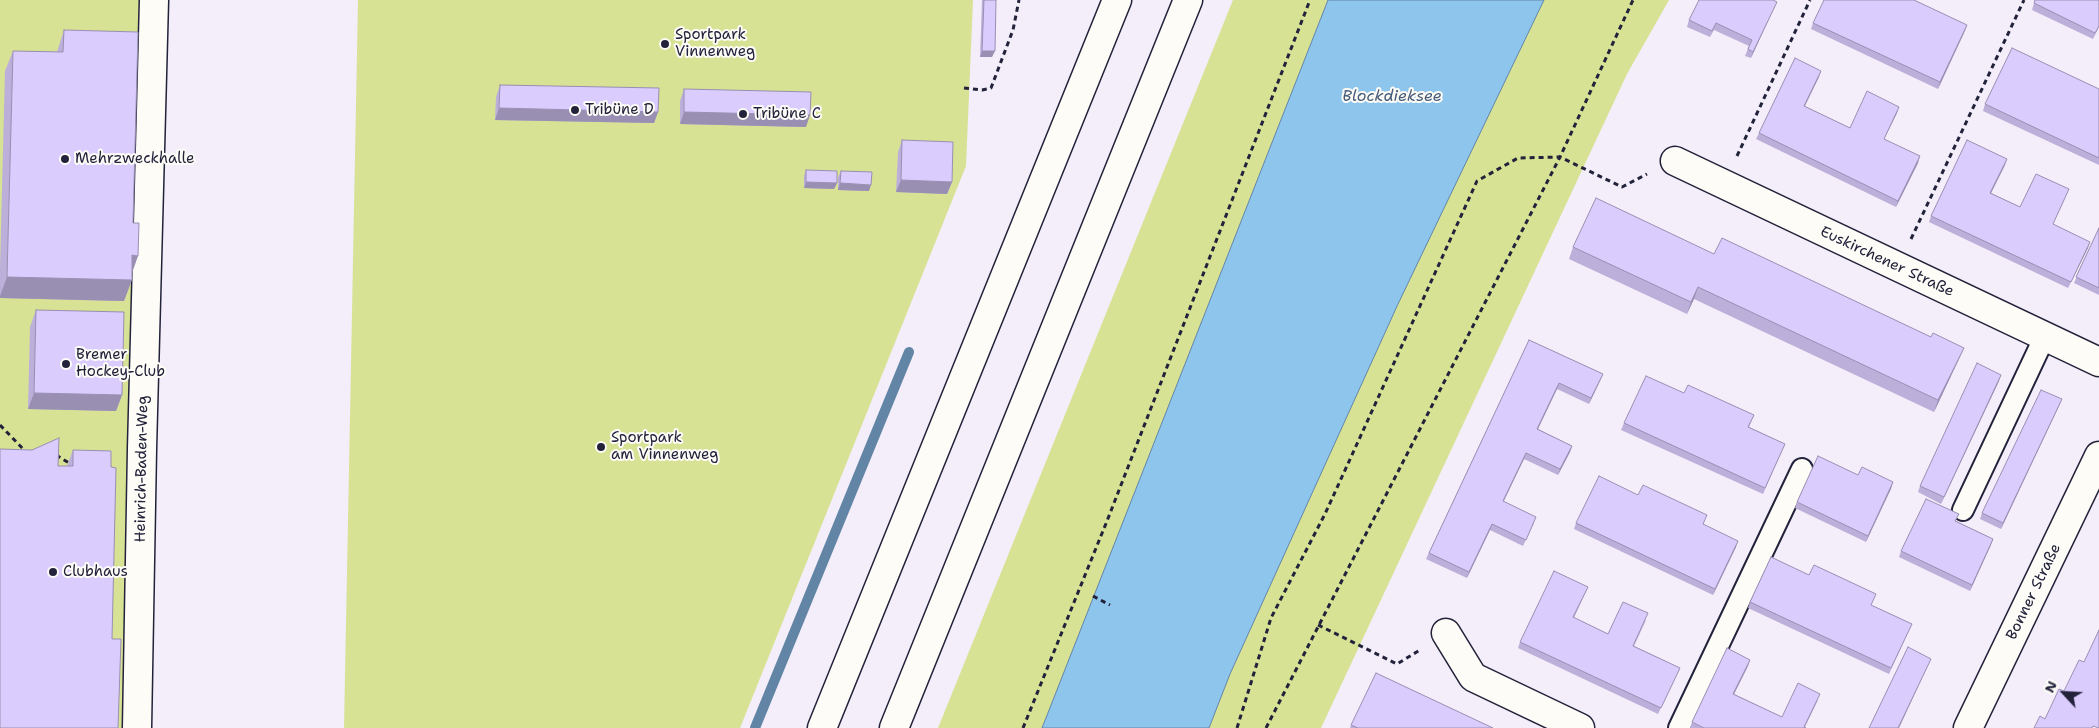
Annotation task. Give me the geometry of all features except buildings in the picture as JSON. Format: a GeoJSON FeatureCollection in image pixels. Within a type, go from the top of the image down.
{"type":"FeatureCollection","features":[{"type":"Feature","properties":{"kind":"main road","name":"Heinrich-Baden-Weg"},"geometry":{"type":"LineString","coordinates":[[137,728],[154,0]]}},
{"type":"Feature","properties":{"kind":"main road"},"geometry":{"type":"LineString","coordinates":[[822,728],[1117,0]]}},
{"type":"Feature","properties":{"kind":"main road"},"geometry":{"type":"LineString","coordinates":[[894,728],[1188,0]]}},
{"type":"Feature","properties":{"kind":"main road","name":"Euskirchener Straße"},"geometry":{"type":"LineString","coordinates":[[1674,161],[2099,362]]}},
{"type":"Feature","properties":{"kind":"main road","name":"Bonner Straße"},"geometry":{"type":"LineString","coordinates":[[1968,728],[2099,456]]}},
{"type":"Feature","properties":{"kind":"main road"},"geometry":{"type":"LineString","coordinates":[[1446,633],[1473,677],[1580,728]]}},
{"type":"Feature","properties":{"kind":"lane"},"geometry":{"type":"LineString","coordinates":[[1963,510],[2045,336]]}},
{"type":"Feature","properties":{"kind":"lane"},"geometry":{"type":"LineString","coordinates":[[1679,728],[1802,469]]}},
{"type":"Feature","properties":{"kind":"path"},"geometry":{"type":"LineString","coordinates":[[964,88],[982,90],[991,88],[1013,30],[1019,0]]}},
{"type":"Feature","properties":{"kind":"path"},"geometry":{"type":"LineString","coordinates":[[1023,728],[1107,521],[1310,0]]}},
{"type":"Feature","properties":{"kind":"path"},"geometry":{"type":"LineString","coordinates":[[1266,728],[1560,157],[1633,0]]}},
{"type":"Feature","properties":{"kind":"path"},"geometry":{"type":"LineString","coordinates":[[1724,184],[1810,0]]}},
{"type":"Feature","properties":{"kind":"path"},"geometry":{"type":"LineString","coordinates":[[1898,267],[2024,0]]}},
{"type":"Feature","properties":{"kind":"path"},"geometry":{"type":"LineString","coordinates":[[1237,728],[1271,618],[1325,514],[1477,181],[1518,158],[1560,157],[1622,186],[1674,161]]}},
{"type":"Feature","properties":{"kind":"path"},"geometry":{"type":"LineString","coordinates":[[0,426],[28,455]]}},
{"type":"Feature","properties":{"kind":"path"},"geometry":{"type":"LineString","coordinates":[[47,455],[56,455],[69,463],[76,463]]}},
{"type":"Feature","properties":{"kind":"path"},"geometry":{"type":"LineString","coordinates":[[1093,596],[1110,605]]}},
{"type":"Feature","properties":{"kind":"path"},"geometry":{"type":"LineString","coordinates":[[1318,626],[1397,664],[1446,633]]}},
{"type":"Feature","properties":{"kind":"green space","name":"Bremer Hockey-Club"},"geometry":{"type":"Polygon","coordinates":[[[0,0],[140,0],[125,728],[0,728],[0,0]]]}},
{"type":"Feature","properties":{"kind":"green space","name":"Sportpark am Vinnenweg"},"geometry":{"type":"Polygon","coordinates":[[[358,0],[973,0],[966,166],[740,728],[344,728],[358,0]]]}},
{"type":"Feature","properties":{"kind":"green space"},"geometry":{"type":"Polygon","coordinates":[[[1233,0],[1328,0],[1042,728],[938,728],[1233,0]]]}},
{"type":"Feature","properties":{"kind":"green space"},"geometry":{"type":"Polygon","coordinates":[[[1544,0],[1669,0],[1627,74],[1321,728],[1209,728],[1230,674],[1398,304],[1544,0]]]}},
{"type":"Feature","properties":{"kind":"water","name":"Blockdieksee"},"geometry":{"type":"Polygon","coordinates":[[[1328,0],[1544,0],[1398,304],[1230,674],[1209,728],[1042,728],[1328,0]]]}},
{"type":"Feature","properties":{"kind":"waterway"},"geometry":{"type":"LineString","coordinates":[[755,728],[909,352]]}},
{"type":"Feature","properties":{"kind":"place","name":"Sportpark Vinnenweg"},"geometry":{"type":"Point","coordinates":[665,44]}},
{"type":"Feature","properties":{"kind":"place","name":"Tribüne D"},"geometry":{"type":"Point","coordinates":[575,110]}},
{"type":"Feature","properties":{"kind":"place","name":"Tribüne C"},"geometry":{"type":"Point","coordinates":[743,114]}},
{"type":"Feature","properties":{"kind":"place","name":"Mehrzweckhalle"},"geometry":{"type":"Point","coordinates":[65,159]}},
{"type":"Feature","properties":{"kind":"place","name":"Bremer Hockey-Club"},"geometry":{"type":"Point","coordinates":[66,364]}},
{"type":"Feature","properties":{"kind":"place","name":"Sportpark am Vinnenweg"},"geometry":{"type":"Point","coordinates":[601,447]}},
{"type":"Feature","properties":{"kind":"place","name":"Clubhaus"},"geometry":{"type":"Point","coordinates":[53,572]}}]}
